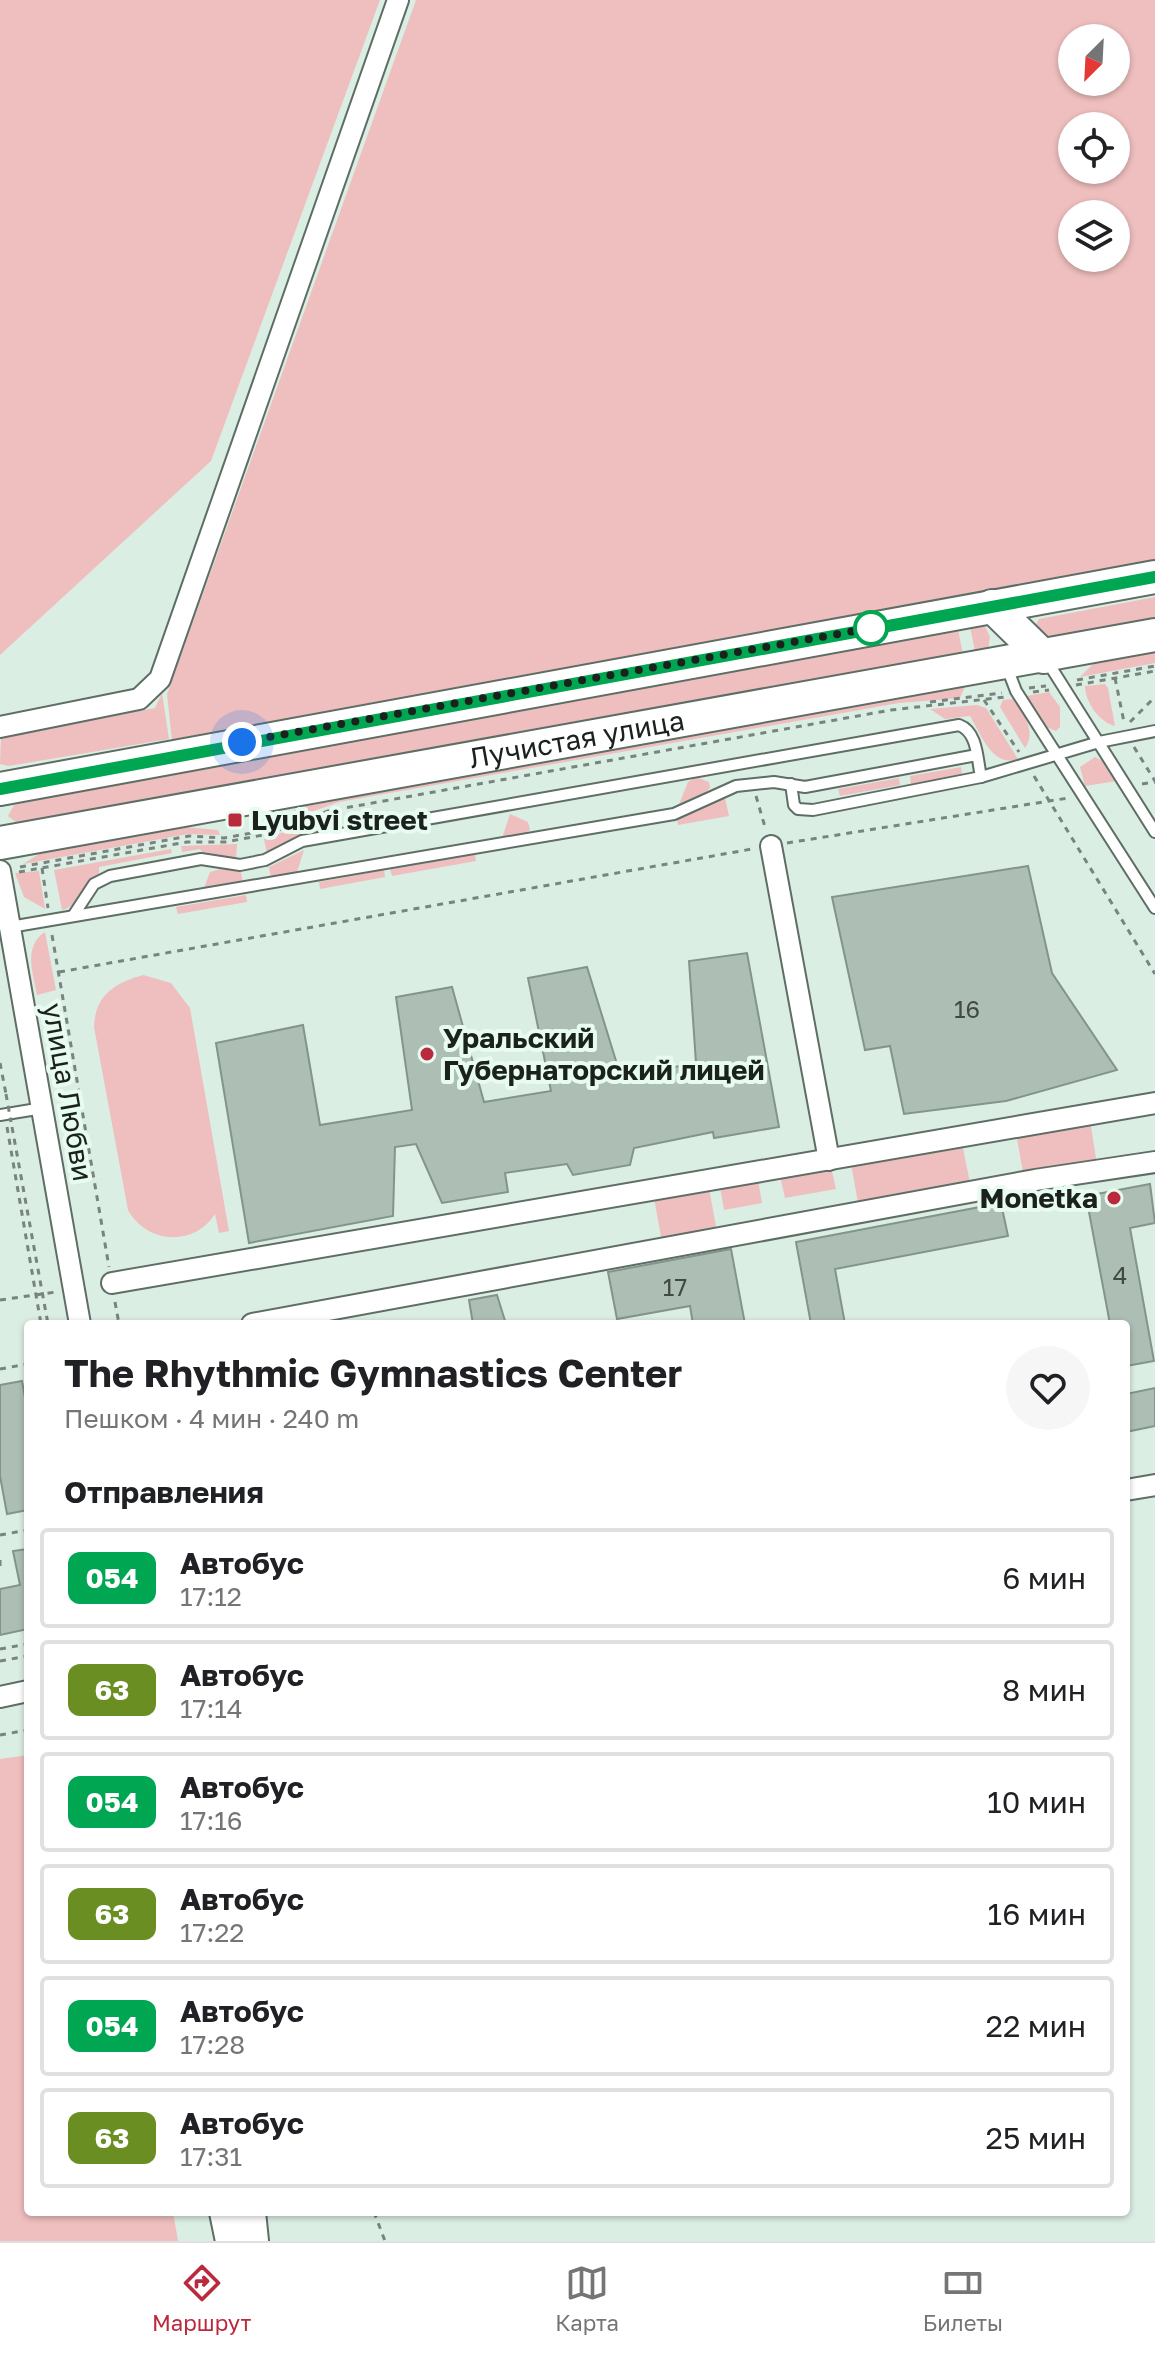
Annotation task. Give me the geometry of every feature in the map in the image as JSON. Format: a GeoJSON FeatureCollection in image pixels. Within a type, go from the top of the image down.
{"type":"FeatureCollection","features":[{"type":"Feature","properties":{"kind":"main road","name":"Лучистая улица"},"geometry":{"type":"LineString","coordinates":[[0,789],[1155,577]]}},
{"type":"Feature","properties":{"kind":"main road"},"geometry":{"type":"LineString","coordinates":[[992,606],[1044,657]]}},
{"type":"Feature","properties":{"kind":"main road"},"geometry":{"type":"LineString","coordinates":[[992,606],[1014,683]]}},
{"type":"Feature","properties":{"kind":"main road","name":"Лучистая улица"},"geometry":{"type":"LineString","coordinates":[[3,864],[1014,683],[1044,657],[1155,635]]}},
{"type":"Feature","properties":{"kind":"street"},"geometry":{"type":"LineString","coordinates":[[0,727],[139,699],[160,679],[398,0]]}},
{"type":"Feature","properties":{"kind":"street"},"geometry":{"type":"LineString","coordinates":[[771,846],[829,1160]]}},
{"type":"Feature","properties":{"kind":"street","name":"улица Любви"},"geometry":{"type":"LineString","coordinates":[[3,864],[10,927],[79,1320]]}},
{"type":"Feature","properties":{"kind":"street"},"geometry":{"type":"LineString","coordinates":[[112,1283],[1155,1103]]}},
{"type":"Feature","properties":{"kind":"street"},"geometry":{"type":"LineString","coordinates":[[274,1320],[1035,1180],[1155,1162]]}},
{"type":"Feature","properties":{"kind":"street"},"geometry":{"type":"LineString","coordinates":[[1130,1489],[1155,1485]]}},
{"type":"Feature","properties":{"kind":"street"},"geometry":{"type":"LineString","coordinates":[[0,1697],[24,1692]]}},
{"type":"Feature","properties":{"kind":"street"},"geometry":{"type":"LineString","coordinates":[[226,2216],[231,2241]]}},
{"type":"Feature","properties":{"kind":"street"},"geometry":{"type":"LineString","coordinates":[[250,2216],[253,2241]]}},
{"type":"Feature","properties":{"kind":"lane"},"geometry":{"type":"LineString","coordinates":[[1044,657],[1155,832]]}},
{"type":"Feature","properties":{"kind":"lane"},"geometry":{"type":"LineString","coordinates":[[1014,683],[1155,908]]}},
{"type":"Feature","properties":{"kind":"lane"},"geometry":{"type":"LineString","coordinates":[[73,916],[94,884],[110,876],[201,859],[240,865],[265,860],[302,841],[959,725],[967,728],[974,739],[981,777]]}},
{"type":"Feature","properties":{"kind":"lane"},"geometry":{"type":"LineString","coordinates":[[791,784],[794,805],[798,809],[813,810],[981,777],[1099,742],[1155,731]]}},
{"type":"Feature","properties":{"kind":"lane"},"geometry":{"type":"LineString","coordinates":[[10,927],[674,814],[736,786],[774,782],[805,787],[831,784],[977,755]]}},
{"type":"Feature","properties":{"kind":"lane"},"geometry":{"type":"LineString","coordinates":[[5,1117],[43,1108]]}},
{"type":"Feature","properties":{"kind":"path"},"geometry":{"type":"LineString","coordinates":[[269,832],[328,807],[1014,683],[1063,685],[1155,668]]}},
{"type":"Feature","properties":{"kind":"path"},"geometry":{"type":"LineString","coordinates":[[3,864],[42,868],[187,842],[224,840],[269,832],[328,811],[891,710],[984,700],[1014,683]]}},
{"type":"Feature","properties":{"kind":"path"},"geometry":{"type":"LineString","coordinates":[[1125,727],[1155,697]]}},
{"type":"Feature","properties":{"kind":"path"},"geometry":{"type":"LineString","coordinates":[[984,700],[1027,764],[1155,974]]}},
{"type":"Feature","properties":{"kind":"path"},"geometry":{"type":"LineString","coordinates":[[1127,787],[1155,782]]}},
{"type":"Feature","properties":{"kind":"path"},"geometry":{"type":"LineString","coordinates":[[59,972],[771,846],[1084,796]]}},
{"type":"Feature","properties":{"kind":"path"},"geometry":{"type":"LineString","coordinates":[[267,822],[269,832]]}},
{"type":"Feature","properties":{"kind":"path"},"geometry":{"type":"LineString","coordinates":[[221,824],[224,840]]}},
{"type":"Feature","properties":{"kind":"path"},"geometry":{"type":"LineString","coordinates":[[3,864],[189,836],[224,840]]}},
{"type":"Feature","properties":{"kind":"path"},"geometry":{"type":"LineString","coordinates":[[42,868],[118,1320]]}},
{"type":"Feature","properties":{"kind":"path"},"geometry":{"type":"LineString","coordinates":[[0,1063],[6,1094],[5,1117],[40,1320]]}},
{"type":"Feature","properties":{"kind":"path"},"geometry":{"type":"LineString","coordinates":[[0,1092],[47,1320]]}},
{"type":"Feature","properties":{"kind":"path"},"geometry":{"type":"LineString","coordinates":[[0,1300],[36,1294]]}},
{"type":"Feature","properties":{"kind":"path"},"geometry":{"type":"LineString","coordinates":[[0,1369],[24,1365]]}},
{"type":"Feature","properties":{"kind":"path"},"geometry":{"type":"LineString","coordinates":[[0,1535],[24,1531]]}},
{"type":"Feature","properties":{"kind":"path"},"geometry":{"type":"LineString","coordinates":[[0,1560],[0,1569]]}},
{"type":"Feature","properties":{"kind":"path"},"geometry":{"type":"LineString","coordinates":[[0,1649],[24,1645]]}},
{"type":"Feature","properties":{"kind":"path"},"geometry":{"type":"LineString","coordinates":[[0,1661],[24,1657]]}},
{"type":"Feature","properties":{"kind":"path"},"geometry":{"type":"LineString","coordinates":[[0,1735],[24,1731]]}},
{"type":"Feature","properties":{"kind":"path"},"geometry":{"type":"LineString","coordinates":[[376,2216],[385,2241]]}},
{"type":"Feature","properties":{"kind":"shaded area"},"geometry":{"type":"Polygon","coordinates":[[[0,0],[380,0],[211,461],[0,655],[0,0]]]}},
{"type":"Feature","properties":{"kind":"shaded area"},"geometry":{"type":"Polygon","coordinates":[[[416,0],[1155,0],[1155,562],[172,741],[167,694],[416,0]]]}},
{"type":"Feature","properties":{"kind":"shaded area"},"geometry":{"type":"Polygon","coordinates":[[[1155,597],[1155,622],[1041,641],[1033,629],[1039,619],[1155,597]]]}},
{"type":"Feature","properties":{"kind":"shaded area"},"geometry":{"type":"Polygon","coordinates":[[[969,621],[984,624],[990,637],[988,650],[976,657],[969,621]]]}},
{"type":"Feature","properties":{"kind":"shaded area"},"geometry":{"type":"Polygon","coordinates":[[[957,624],[964,660],[17,823],[8,816],[14,805],[264,754],[957,624]]]}},
{"type":"Feature","properties":{"kind":"shaded area"},"geometry":{"type":"Polygon","coordinates":[[[1135,653],[1155,653],[1155,663],[1080,677],[1094,663],[1135,653]]]}},
{"type":"Feature","properties":{"kind":"shaded area"},"geometry":{"type":"Polygon","coordinates":[[[966,684],[960,698],[899,703],[339,802],[277,824],[276,819],[307,805],[966,684]]]}},
{"type":"Feature","properties":{"kind":"shaded area"},"geometry":{"type":"Polygon","coordinates":[[[1105,684],[1115,726],[1099,716],[1086,692],[1085,686],[1105,684]]]}},
{"type":"Feature","properties":{"kind":"shaded area"},"geometry":{"type":"Polygon","coordinates":[[[1049,692],[1060,707],[1060,727],[1056,731],[1046,727],[1027,696],[1049,692]]]}},
{"type":"Feature","properties":{"kind":"shaded area"},"geometry":{"type":"Polygon","coordinates":[[[162,693],[169,739],[9,766],[0,764],[1,736],[155,708],[162,693]]]}},
{"type":"Feature","properties":{"kind":"shaded area"},"geometry":{"type":"Polygon","coordinates":[[[1014,699],[1029,729],[1025,748],[1000,707],[1003,700],[1014,699]]]}},
{"type":"Feature","properties":{"kind":"shaded area"},"geometry":{"type":"Polygon","coordinates":[[[977,705],[986,708],[1018,759],[1001,759],[994,754],[970,716],[945,719],[930,709],[977,705]]]}},
{"type":"Feature","properties":{"kind":"shaded area"},"geometry":{"type":"Polygon","coordinates":[[[1095,757],[1106,763],[1117,781],[1085,786],[1080,767],[1095,757]]]}},
{"type":"Feature","properties":{"kind":"shaded area"},"geometry":{"type":"Polygon","coordinates":[[[961,767],[962,774],[911,784],[910,776],[961,767]]]}},
{"type":"Feature","properties":{"kind":"shaded area"},"geometry":{"type":"Polygon","coordinates":[[[696,777],[709,782],[710,788],[698,799],[679,804],[688,782],[696,777]]]}},
{"type":"Feature","properties":{"kind":"shaded area"},"geometry":{"type":"Polygon","coordinates":[[[899,778],[900,785],[840,796],[838,789],[899,778]]]}},
{"type":"Feature","properties":{"kind":"shaded area"},"geometry":{"type":"Polygon","coordinates":[[[725,798],[729,816],[678,825],[677,818],[725,798]]]}},
{"type":"Feature","properties":{"kind":"shaded area"},"geometry":{"type":"Polygon","coordinates":[[[510,814],[528,822],[530,830],[523,835],[502,838],[510,814]]]}},
{"type":"Feature","properties":{"kind":"shaded area"},"geometry":{"type":"Polygon","coordinates":[[[329,816],[332,832],[307,835],[267,854],[264,839],[329,816]]]}},
{"type":"Feature","properties":{"kind":"shaded area"},"geometry":{"type":"Polygon","coordinates":[[[185,827],[218,830],[220,835],[188,834],[23,864],[39,854],[185,827]]]}},
{"type":"Feature","properties":{"kind":"shaded area"},"geometry":{"type":"Polygon","coordinates":[[[237,844],[236,860],[205,856],[200,849],[182,852],[181,846],[237,844]]]}},
{"type":"Feature","properties":{"kind":"shaded area"},"geometry":{"type":"Polygon","coordinates":[[[171,849],[172,853],[99,867],[99,873],[74,904],[62,910],[54,870],[171,849]]]}},
{"type":"Feature","properties":{"kind":"shaded area"},"geometry":{"type":"Polygon","coordinates":[[[304,850],[297,872],[271,878],[269,867],[304,850]]]}},
{"type":"Feature","properties":{"kind":"shaded area"},"geometry":{"type":"Polygon","coordinates":[[[475,854],[476,861],[392,876],[390,869],[475,854]]]}},
{"type":"Feature","properties":{"kind":"shaded area"},"geometry":{"type":"Polygon","coordinates":[[[221,869],[241,872],[243,883],[203,891],[210,872],[221,869]]]}},
{"type":"Feature","properties":{"kind":"shaded area"},"geometry":{"type":"Polygon","coordinates":[[[384,870],[385,877],[320,889],[319,882],[384,870]]]}},
{"type":"Feature","properties":{"kind":"shaded area"},"geometry":{"type":"Polygon","coordinates":[[[39,871],[45,909],[24,897],[15,873],[39,871]]]}},
{"type":"Feature","properties":{"kind":"shaded area"},"geometry":{"type":"Polygon","coordinates":[[[246,895],[247,902],[178,914],[176,907],[246,895]]]}},
{"type":"Feature","properties":{"kind":"shaded area"},"geometry":{"type":"Polygon","coordinates":[[[45,932],[56,990],[37,995],[32,952],[38,938],[45,932]]]}},
{"type":"Feature","properties":{"kind":"shaded area"},"geometry":{"type":"Polygon","coordinates":[[[143,975],[171,983],[190,1008],[229,1231],[219,1233],[215,1214],[195,1232],[171,1237],[158,1235],[136,1221],[128,1210],[94,1027],[98,1006],[108,992],[143,975]]]}},
{"type":"Feature","properties":{"kind":"shaded area"},"geometry":{"type":"Polygon","coordinates":[[[1090,1120],[1097,1165],[1024,1178],[1016,1133],[1090,1120]]]}},
{"type":"Feature","properties":{"kind":"shaded area"},"geometry":{"type":"Polygon","coordinates":[[[962,1143],[971,1188],[859,1208],[851,1164],[962,1143]]]}},
{"type":"Feature","properties":{"kind":"shaded area"},"geometry":{"type":"Polygon","coordinates":[[[831,1167],[836,1189],[785,1198],[780,1176],[831,1167]]]}},
{"type":"Feature","properties":{"kind":"shaded area"},"geometry":{"type":"Polygon","coordinates":[[[758,1180],[762,1203],[724,1210],[720,1187],[758,1180]]]}},
{"type":"Feature","properties":{"kind":"shaded area"},"geometry":{"type":"Polygon","coordinates":[[[709,1188],[717,1232],[662,1242],[654,1198],[709,1188]]]}},
{"type":"Feature","properties":{"kind":"shaded area"},"geometry":{"type":"Polygon","coordinates":[[[24,1756],[24,2216],[174,2216],[178,2241],[0,2241],[0,1759],[24,1756]]]}},
{"type":"Feature","properties":{"kind":"building"},"geometry":{"type":"Polygon","coordinates":[[[1028,866],[1052,973],[1117,1070],[1006,1101],[904,1114],[890,1046],[865,1050],[832,897],[1028,866]]]}},
{"type":"Feature","properties":{"kind":"building"},"geometry":{"type":"Polygon","coordinates":[[[747,953],[779,1127],[714,1138],[713,1132],[634,1148],[630,1165],[573,1175],[567,1164],[505,1173],[508,1192],[442,1203],[416,1144],[395,1147],[393,1216],[249,1243],[216,1043],[303,1025],[320,1125],[412,1110],[396,997],[452,987],[484,1102],[551,1091],[528,978],[587,967],[621,1077],[696,1063],[689,961],[747,953]]]}},
{"type":"Feature","properties":{"kind":"building"},"geometry":{"type":"Polygon","coordinates":[[[1150,1184],[1155,1223],[1130,1228],[1154,1361],[1130,1365],[1130,1320],[1109,1320],[1086,1196],[1150,1184]]]}},
{"type":"Feature","properties":{"kind":"building"},"geometry":{"type":"Polygon","coordinates":[[[1001,1203],[1008,1236],[835,1269],[844,1320],[810,1320],[796,1242],[1001,1203]]]}},
{"type":"Feature","properties":{"kind":"building"},"geometry":{"type":"Polygon","coordinates":[[[731,1249],[744,1320],[692,1320],[690,1306],[617,1319],[608,1272],[731,1249]]]}},
{"type":"Feature","properties":{"kind":"building"},"geometry":{"type":"Polygon","coordinates":[[[497,1295],[505,1320],[472,1320],[469,1300],[497,1295]]]}},
{"type":"Feature","properties":{"kind":"building"},"geometry":{"type":"Polygon","coordinates":[[[22,1381],[24,1392],[24,1511],[7,1514],[0,1476],[0,1385],[22,1381]]]}},
{"type":"Feature","properties":{"kind":"building"},"geometry":{"type":"Polygon","coordinates":[[[1155,1388],[1155,1426],[1130,1431],[1130,1393],[1155,1388]]]}},
{"type":"Feature","properties":{"kind":"building"},"geometry":{"type":"Polygon","coordinates":[[[24,1550],[24,1630],[0,1635],[0,1589],[20,1585],[13,1551],[24,1550]]]}},
{"type":"Feature","properties":{"kind":"bus line","name":"054"},"geometry":{"type":"LineString","coordinates":[[0,789],[180,753],[1155,577]]}},
{"type":"Feature","properties":{"kind":"place","name":"Lyubvi street"},"geometry":{"type":"Point","coordinates":[235,820]}},
{"type":"Feature","properties":{"kind":"place","name":"Уральский Губернаторский лицей"},"geometry":{"type":"Point","coordinates":[427,1054]}},
{"type":"Feature","properties":{"kind":"place","name":"Monetka"},"geometry":{"type":"Point","coordinates":[1114,1198]}},
{"type":"Feature","properties":{"kind":"route"},"geometry":{"type":"LineString","coordinates":[[242,742],[871,628]]}}]}
